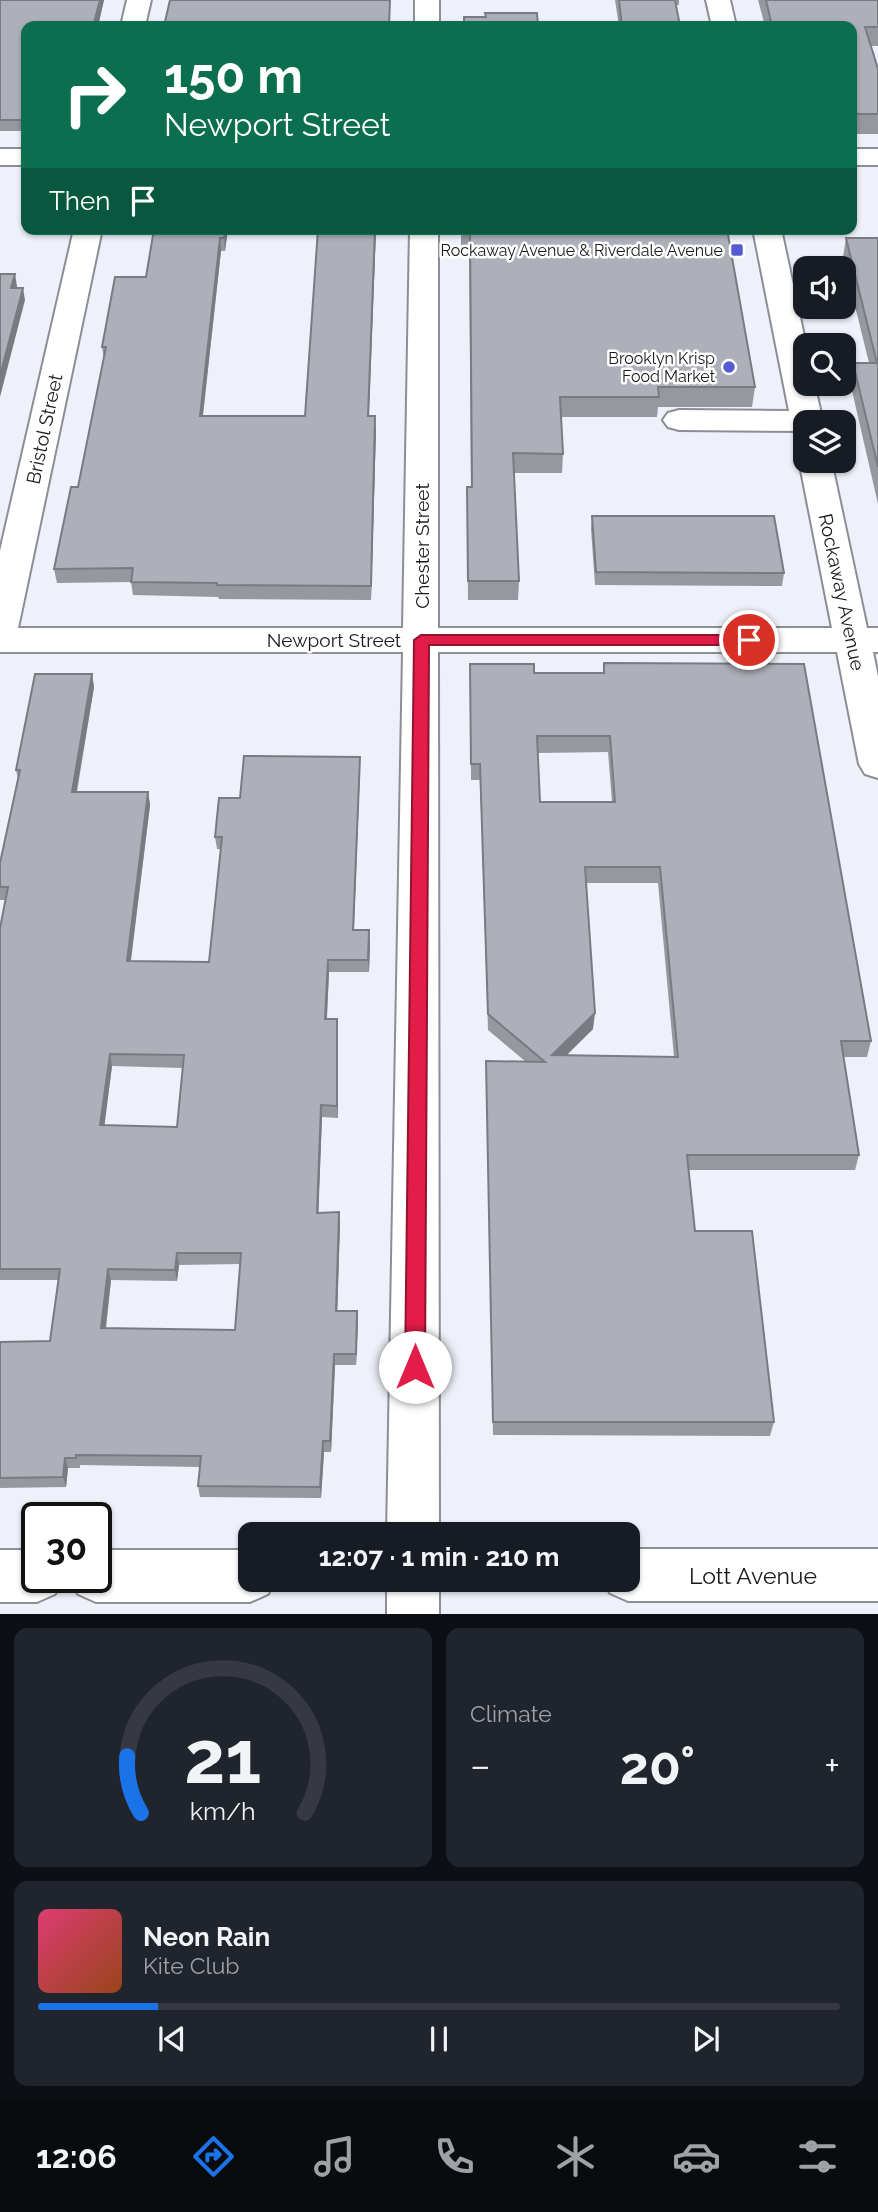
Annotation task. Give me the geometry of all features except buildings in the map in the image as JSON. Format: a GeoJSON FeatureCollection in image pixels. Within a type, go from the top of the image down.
{"type":"FeatureCollection","features":[{"type":"Feature","properties":{"kind":"street"},"geometry":{"type":"LineString","coordinates":[[134,21],[139,0]]}},
{"type":"Feature","properties":{"kind":"street"},"geometry":{"type":"LineString","coordinates":[[427,0],[427,21]]}},
{"type":"Feature","properties":{"kind":"street"},"geometry":{"type":"LineString","coordinates":[[718,0],[723,21]]}},
{"type":"Feature","properties":{"kind":"street"},"geometry":{"type":"LineString","coordinates":[[0,157],[21,157]]}},
{"type":"Feature","properties":{"kind":"street"},"geometry":{"type":"LineString","coordinates":[[857,157],[878,157]]}},
{"type":"Feature","properties":{"kind":"street","name":"Bristol Street"},"geometry":{"type":"LineString","coordinates":[[0,628],[87,235]]}},
{"type":"Feature","properties":{"kind":"street","name":"Chester Street"},"geometry":{"type":"LineString","coordinates":[[413,1522],[424,235]]}},
{"type":"Feature","properties":{"kind":"street"},"geometry":{"type":"LineString","coordinates":[[768,235],[805,410]]}},
{"type":"Feature","properties":{"kind":"street"},"geometry":{"type":"LineString","coordinates":[[679,420],[793,421]]}},
{"type":"Feature","properties":{"kind":"street","name":"Rockaway Avenue"},"geometry":{"type":"LineString","coordinates":[[819,473],[865,640],[878,764]]}},
{"type":"Feature","properties":{"kind":"street","name":"Newport Street"},"geometry":{"type":"LineString","coordinates":[[0,640],[865,640]]}},
{"type":"Feature","properties":{"kind":"street","name":"Lott Avenue"},"geometry":{"type":"LineString","coordinates":[[640,1576],[878,1575]]}},
{"type":"Feature","properties":{"kind":"street"},"geometry":{"type":"LineString","coordinates":[[0,1576],[21,1576]]}},
{"type":"Feature","properties":{"kind":"street"},"geometry":{"type":"LineString","coordinates":[[112,1576],[238,1576]]}},
{"type":"Feature","properties":{"kind":"street"},"geometry":{"type":"LineString","coordinates":[[413,1592],[413,1614]]}},
{"type":"Feature","properties":{"kind":"place","name":"Rockaway Avenue & Riverdale Avenue"},"geometry":{"type":"Point","coordinates":[737,250]}},
{"type":"Feature","properties":{"kind":"place","name":"Brooklyn Krisp Food Market"},"geometry":{"type":"Point","coordinates":[729,367]}},
{"type":"Feature","properties":{"kind":"route"},"geometry":{"type":"LineString","coordinates":[[415,1367],[421,640],[749,640]]}}]}
